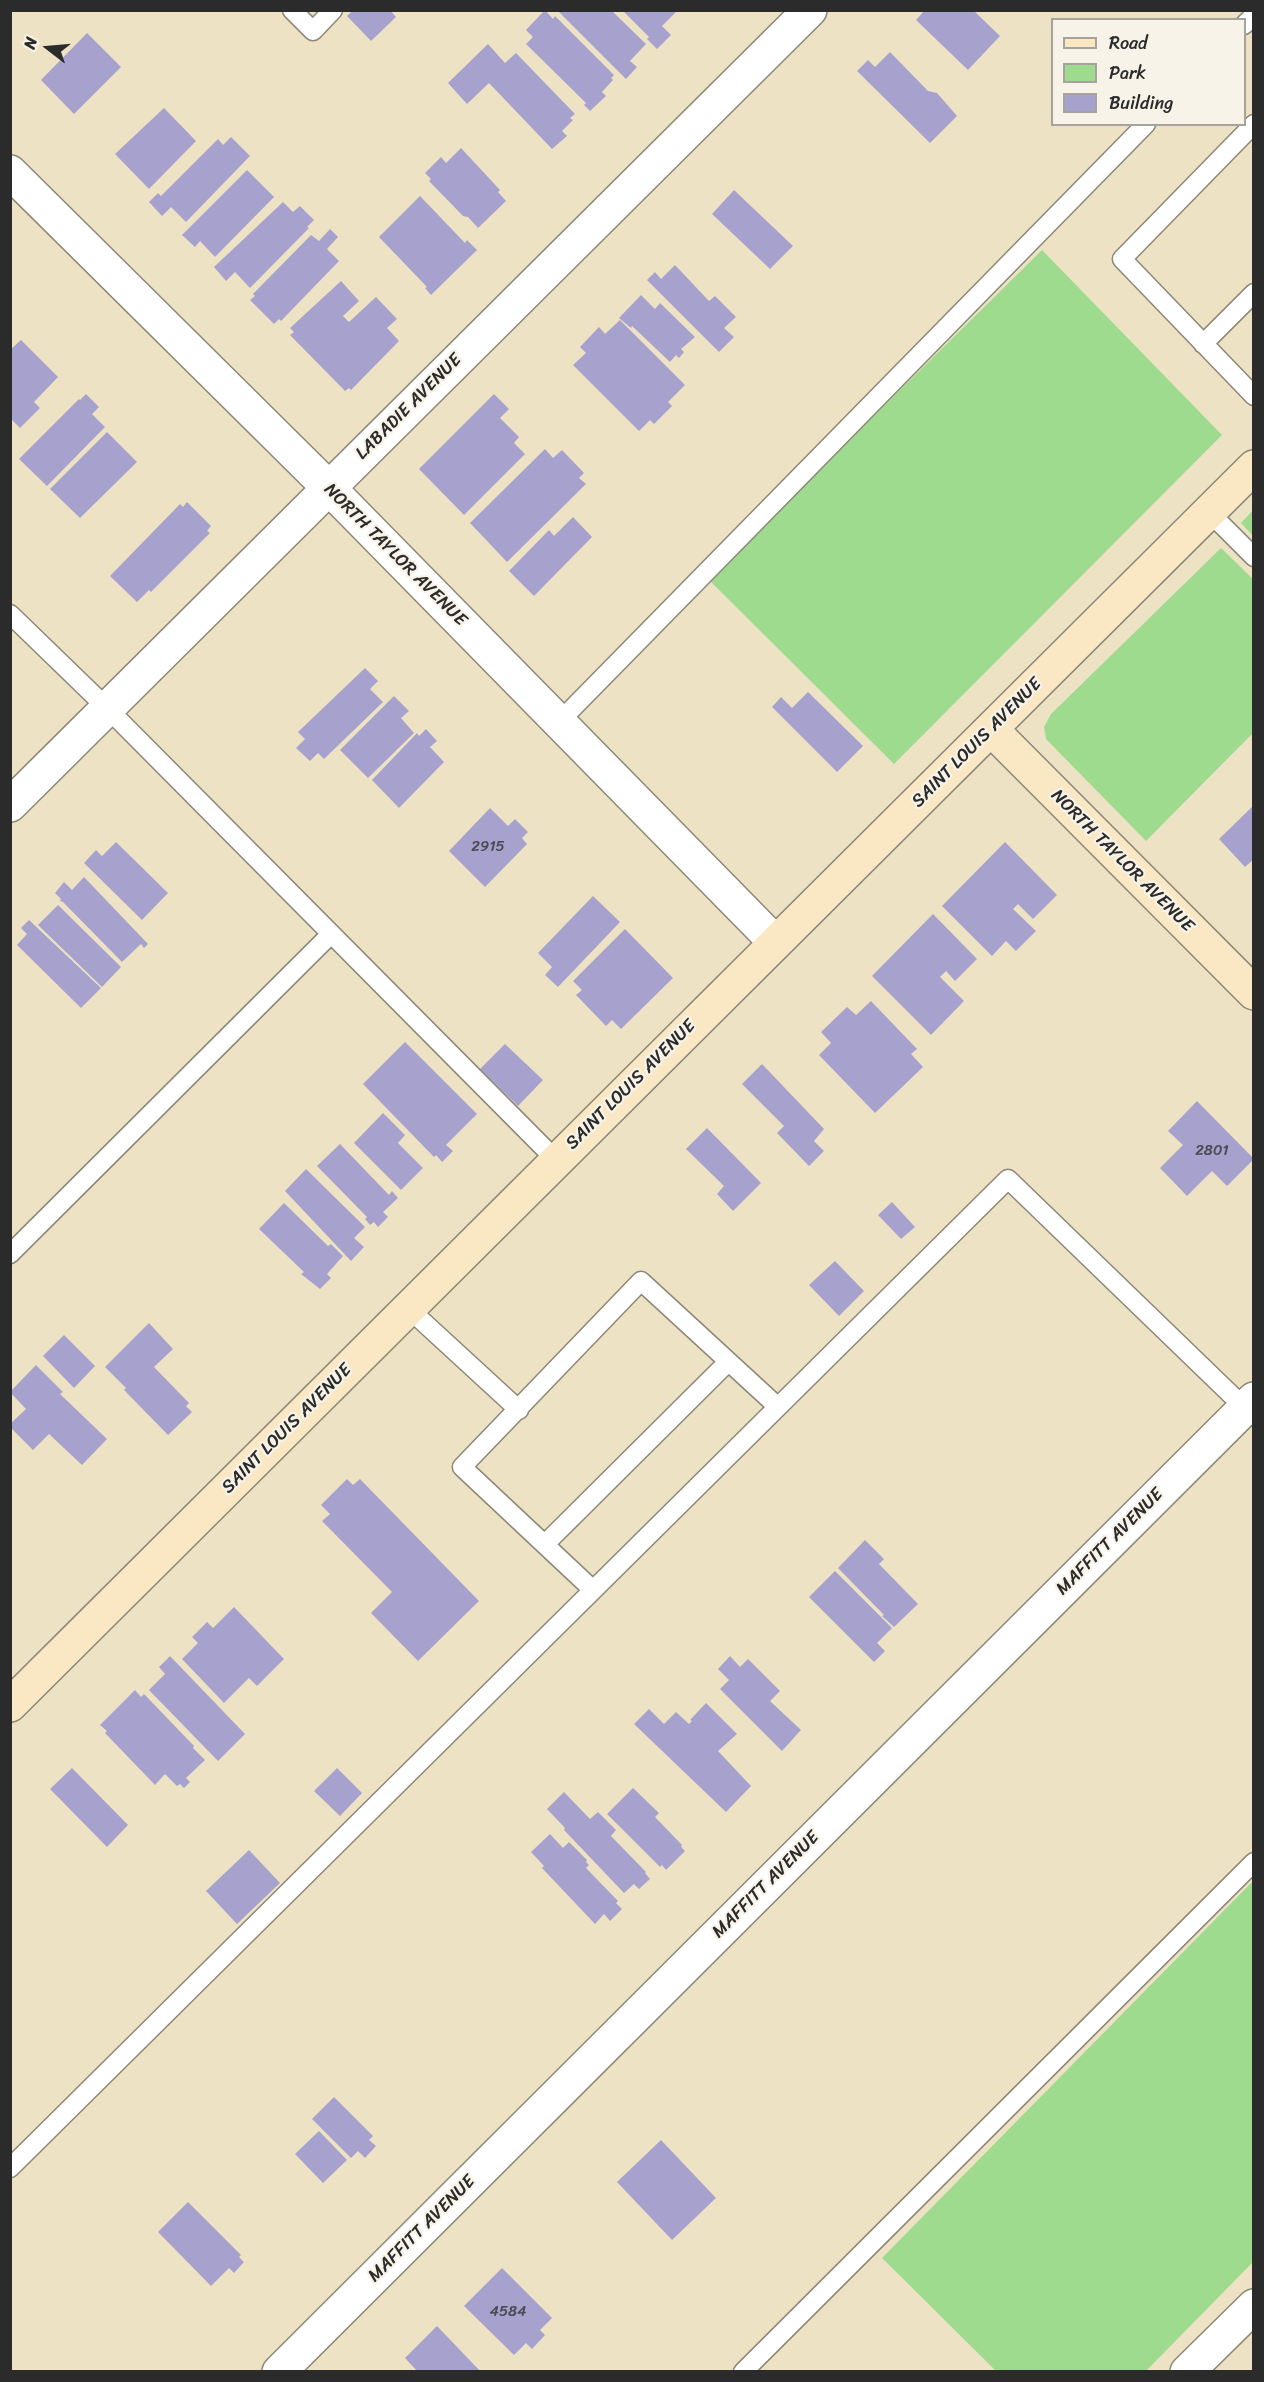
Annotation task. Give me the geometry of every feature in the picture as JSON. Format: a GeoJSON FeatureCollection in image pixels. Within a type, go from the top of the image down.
{"type":"FeatureCollection","features":[{"type":"Feature","properties":{"kind":"street","name":"LABADIE AVENUE"},"geometry":{"type":"LineString","coordinates":[[10,805],[810,10]]}},
{"type":"Feature","properties":{"kind":"street","name":"NORTH TAYLOR AVENUE"},"geometry":{"type":"LineString","coordinates":[[10,172],[328,487],[775,942]]}},
{"type":"Feature","properties":{"kind":"street","name":"SAINT LOUIS AVENUE"},"geometry":{"type":"LineString","coordinates":[[10,1705],[1254,467]]}},
{"type":"Feature","properties":{"kind":"street","name":"NORTH TAYLOR AVENUE"},"geometry":{"type":"LineString","coordinates":[[991,729],[1254,993]]}},
{"type":"Feature","properties":{"kind":"street","name":"MAFFITT AVENUE"},"geometry":{"type":"LineString","coordinates":[[279,2372],[1251,1408]]}},
{"type":"Feature","properties":{"kind":"street"},"geometry":{"type":"LineString","coordinates":[[1187,2372],[1254,2306]]}},
{"type":"Feature","properties":{"kind":"lane"},"geometry":{"type":"LineString","coordinates":[[292,10],[313,31],[333,10]]}},
{"type":"Feature","properties":{"kind":"lane"},"geometry":{"type":"LineString","coordinates":[[1254,124],[1122,259],[1254,396]]}},
{"type":"Feature","properties":{"kind":"lane"},"geometry":{"type":"LineString","coordinates":[[559,722],[1144,126]]}},
{"type":"Feature","properties":{"kind":"lane"},"geometry":{"type":"LineString","coordinates":[[1203,344],[1254,293]]}},
{"type":"Feature","properties":{"kind":"lane"},"geometry":{"type":"LineString","coordinates":[[1209,512],[1254,557]]}},
{"type":"Feature","properties":{"kind":"lane"},"geometry":{"type":"LineString","coordinates":[[10,614],[107,708],[556,1160]]}},
{"type":"Feature","properties":{"kind":"lane"},"geometry":{"type":"LineString","coordinates":[[10,1254],[331,934]]}},
{"type":"Feature","properties":{"kind":"lane"},"geometry":{"type":"LineString","coordinates":[[10,2168],[1008,1179],[1251,1408]]}},
{"type":"Feature","properties":{"kind":"lane"},"geometry":{"type":"LineString","coordinates":[[593,1590],[462,1467],[641,1281],[778,1407]]}},
{"type":"Feature","properties":{"kind":"lane"},"geometry":{"type":"LineString","coordinates":[[408,1308],[519,1410]]}},
{"type":"Feature","properties":{"kind":"lane"},"geometry":{"type":"LineString","coordinates":[[545,1545],[728,1362]]}},
{"type":"Feature","properties":{"kind":"lane"},"geometry":{"type":"LineString","coordinates":[[743,2372],[1254,1862]]}},
{"type":"Feature","properties":{"kind":"green space"},"geometry":{"type":"Polygon","coordinates":[[[1042,250],[1222,435],[894,764],[708,579],[1042,250]]]}},
{"type":"Feature","properties":{"kind":"green space"},"geometry":{"type":"Polygon","coordinates":[[[1253,510],[1253,536],[1241,523],[1253,510]]]}},
{"type":"Feature","properties":{"kind":"green space"},"geometry":{"type":"Polygon","coordinates":[[[1221,548],[1253,579],[1253,733],[1146,841],[1046,739],[1044,727],[1051,714],[1221,548]]]}},
{"type":"Feature","properties":{"kind":"green space"},"geometry":{"type":"Polygon","coordinates":[[[1253,1881],[1253,2262],[1146,2371],[996,2371],[882,2258],[1253,1881]]]}},
{"type":"Feature","properties":{"kind":"building"},"geometry":{"type":"Polygon","coordinates":[[[353,10],[390,10],[396,17],[371,41],[347,16],[353,10]]]}},
{"type":"Feature","properties":{"kind":"building"},"geometry":{"type":"Polygon","coordinates":[[[545,10],[553,19],[555,16],[614,75],[611,78],[613,80],[602,92],[606,96],[590,111],[584,105],[586,103],[526,44],[533,37],[526,30],[545,10]]]}},
{"type":"Feature","properties":{"kind":"building"},"geometry":{"type":"Polygon","coordinates":[[[560,10],[611,10],[646,44],[630,61],[637,67],[626,79],[559,12],[560,10]]]}},
{"type":"Feature","properties":{"kind":"building"},"geometry":{"type":"Polygon","coordinates":[[[622,10],[678,10],[662,26],[671,35],[657,49],[647,39],[649,37],[622,10]]]}},
{"type":"Feature","properties":{"kind":"building"},"geometry":{"type":"Polygon","coordinates":[[[925,10],[973,10],[1000,36],[968,70],[916,20],[925,10]]]}},
{"type":"Feature","properties":{"kind":"building"},"geometry":{"type":"Polygon","coordinates":[[[87,33],[121,67],[74,114],[41,80],[87,33]]]}},
{"type":"Feature","properties":{"kind":"building"},"geometry":{"type":"Polygon","coordinates":[[[488,44],[505,63],[516,53],[575,114],[570,118],[573,120],[562,131],[567,136],[552,149],[489,83],[467,104],[448,83],[488,44]]]}},
{"type":"Feature","properties":{"kind":"building"},"geometry":{"type":"Polygon","coordinates":[[[890,52],[928,91],[937,93],[957,116],[930,143],[857,71],[868,60],[875,67],[890,52]]]}},
{"type":"Feature","properties":{"kind":"building"},"geometry":{"type":"Polygon","coordinates":[[[164,108],[196,141],[149,189],[115,154],[164,108]]]}},
{"type":"Feature","properties":{"kind":"building"},"geometry":{"type":"Polygon","coordinates":[[[231,137],[250,156],[186,222],[171,207],[162,216],[149,202],[158,193],[161,196],[218,139],[223,145],[231,137]]]}},
{"type":"Feature","properties":{"kind":"building"},"geometry":{"type":"Polygon","coordinates":[[[461,148],[500,190],[498,192],[506,201],[478,228],[429,181],[431,179],[425,173],[441,157],[446,163],[461,148]]]}},
{"type":"Feature","properties":{"kind":"building"},"geometry":{"type":"Polygon","coordinates":[[[247,170],[274,197],[215,257],[200,241],[195,247],[182,235],[247,170]]]}},
{"type":"Feature","properties":{"kind":"building"},"geometry":{"type":"Polygon","coordinates":[[[734,190],[793,246],[770,269],[712,214],[734,190]]]}},
{"type":"Feature","properties":{"kind":"building"},"geometry":{"type":"Polygon","coordinates":[[[420,196],[465,243],[467,240],[477,250],[431,295],[425,288],[427,287],[379,237],[420,196]]]}},
{"type":"Feature","properties":{"kind":"building"},"geometry":{"type":"Polygon","coordinates":[[[283,202],[293,212],[300,206],[314,220],[307,227],[309,228],[250,288],[235,272],[226,281],[214,267],[283,202]]]}},
{"type":"Feature","properties":{"kind":"building"},"geometry":{"type":"Polygon","coordinates":[[[330,229],[338,237],[327,249],[339,261],[281,321],[279,319],[274,324],[250,300],[255,296],[253,294],[311,235],[319,241],[330,229]]]}},
{"type":"Feature","properties":{"kind":"building"},"geometry":{"type":"Polygon","coordinates":[[[675,265],[709,301],[715,296],[736,317],[724,328],[734,337],[719,352],[647,280],[655,272],[661,279],[675,265]]]}},
{"type":"Feature","properties":{"kind":"building"},"geometry":{"type":"Polygon","coordinates":[[[341,281],[359,301],[343,316],[349,322],[376,297],[397,319],[387,328],[399,341],[351,390],[349,388],[345,391],[290,335],[294,332],[290,328],[341,281]]]}},
{"type":"Feature","properties":{"kind":"building"},"geometry":{"type":"Polygon","coordinates":[[[641,295],[655,309],[660,303],[695,337],[681,349],[684,352],[679,358],[676,355],[670,362],[632,326],[631,328],[619,318],[641,295]]]}},
{"type":"Feature","properties":{"kind":"building"},"geometry":{"type":"Polygon","coordinates":[[[620,320],[685,385],[668,402],[672,406],[654,424],[650,420],[639,431],[573,365],[586,353],[580,347],[599,327],[605,334],[620,320]]]}},
{"type":"Feature","properties":{"kind":"building"},"geometry":{"type":"Polygon","coordinates":[[[21,340],[58,377],[34,402],[40,408],[20,428],[12,420],[10,422],[10,350],[21,340]]]}},
{"type":"Feature","properties":{"kind":"building"},"geometry":{"type":"Polygon","coordinates":[[[86,394],[99,407],[92,414],[105,427],[47,486],[19,459],[86,394]]]}},
{"type":"Feature","properties":{"kind":"building"},"geometry":{"type":"Polygon","coordinates":[[[494,394],[509,409],[500,418],[519,437],[514,443],[525,454],[464,515],[419,469],[494,394]]]}},
{"type":"Feature","properties":{"kind":"building"},"geometry":{"type":"Polygon","coordinates":[[[107,432],[137,462],[80,518],[50,489],[107,432]]]}},
{"type":"Feature","properties":{"kind":"building"},"geometry":{"type":"Polygon","coordinates":[[[545,449],[553,458],[562,450],[584,473],[579,478],[586,484],[507,562],[470,523],[545,449]]]}},
{"type":"Feature","properties":{"kind":"building"},"geometry":{"type":"Polygon","coordinates":[[[187,502],[211,526],[207,531],[210,533],[151,592],[149,590],[137,602],[110,576],[180,504],[183,507],[187,502]]]}},
{"type":"Feature","properties":{"kind":"building"},"geometry":{"type":"Polygon","coordinates":[[[573,517],[592,537],[534,596],[509,571],[549,530],[554,536],[573,517]]]}},
{"type":"Feature","properties":{"kind":"building"},"geometry":{"type":"Polygon","coordinates":[[[365,668],[378,681],[370,689],[383,702],[324,759],[318,753],[310,761],[296,748],[305,739],[298,732],[365,668]]]}},
{"type":"Feature","properties":{"kind":"building"},"geometry":{"type":"Polygon","coordinates":[[[808,692],[863,746],[837,772],[772,707],[781,697],[792,708],[808,692]]]}},
{"type":"Feature","properties":{"kind":"building"},"geometry":{"type":"Polygon","coordinates":[[[394,696],[409,711],[401,718],[414,733],[368,778],[340,750],[394,696]]]}},
{"type":"Feature","properties":{"kind":"building"},"geometry":{"type":"Polygon","coordinates":[[[426,729],[437,741],[430,747],[444,762],[399,808],[372,780],[417,733],[419,736],[426,729]]]}},
{"type":"Feature","properties":{"kind":"building"},"geometry":{"type":"Polygon","coordinates":[[[1254,805],[1254,859],[1245,867],[1219,839],[1254,805]]]}},
{"type":"Feature","properties":{"kind":"building"},"geometry":{"type":"Polygon","coordinates":[[[490,808],[508,826],[515,819],[528,832],[522,838],[527,844],[485,887],[449,851],[490,808]]]}},
{"type":"Feature","properties":{"kind":"building"},"geometry":{"type":"Polygon","coordinates":[[[116,842],[168,893],[142,920],[84,863],[96,850],[102,856],[116,842]]]}},
{"type":"Feature","properties":{"kind":"building"},"geometry":{"type":"Polygon","coordinates":[[[1005,842],[1057,895],[1033,919],[1018,904],[1013,909],[1036,931],[1016,951],[1006,941],[992,956],[942,906],[1005,842]]]}},
{"type":"Feature","properties":{"kind":"building"},"geometry":{"type":"Polygon","coordinates":[[[84,877],[148,944],[144,948],[141,944],[122,962],[60,901],[61,899],[55,893],[64,882],[72,890],[84,877]]]}},
{"type":"Feature","properties":{"kind":"building"},"geometry":{"type":"Polygon","coordinates":[[[593,896],[620,922],[558,987],[545,975],[552,967],[538,953],[593,896]]]}},
{"type":"Feature","properties":{"kind":"building"},"geometry":{"type":"Polygon","coordinates":[[[58,905],[121,967],[102,987],[38,925],[58,905]]]}},
{"type":"Feature","properties":{"kind":"building"},"geometry":{"type":"Polygon","coordinates":[[[933,914],[977,959],[955,981],[946,971],[940,977],[964,1001],[931,1035],[872,976],[933,914]]]}},
{"type":"Feature","properties":{"kind":"building"},"geometry":{"type":"Polygon","coordinates":[[[29,920],[101,988],[81,1008],[17,945],[27,934],[21,928],[29,920]]]}},
{"type":"Feature","properties":{"kind":"building"},"geometry":{"type":"Polygon","coordinates":[[[625,929],[673,978],[621,1029],[612,1020],[606,1026],[576,995],[582,990],[573,981],[625,929]]]}},
{"type":"Feature","properties":{"kind":"building"},"geometry":{"type":"Polygon","coordinates":[[[871,1001],[917,1049],[911,1054],[923,1067],[875,1113],[819,1055],[831,1043],[821,1032],[847,1007],[856,1015],[871,1001]]]}},
{"type":"Feature","properties":{"kind":"building"},"geometry":{"type":"Polygon","coordinates":[[[405,1042],[477,1114],[446,1145],[453,1151],[442,1162],[436,1155],[434,1157],[363,1084],[405,1042]]]}},
{"type":"Feature","properties":{"kind":"building"},"geometry":{"type":"Polygon","coordinates":[[[505,1044],[543,1080],[518,1106],[480,1069],[505,1044]]]}},
{"type":"Feature","properties":{"kind":"building"},"geometry":{"type":"Polygon","coordinates":[[[762,1064],[824,1129],[814,1141],[824,1151],[809,1166],[777,1133],[784,1126],[742,1084],[762,1064]]]}},
{"type":"Feature","properties":{"kind":"building"},"geometry":{"type":"Polygon","coordinates":[[[1197,1101],[1254,1159],[1227,1186],[1212,1171],[1187,1196],[1160,1168],[1183,1145],[1168,1131],[1197,1101]]]}},
{"type":"Feature","properties":{"kind":"building"},"geometry":{"type":"Polygon","coordinates":[[[383,1113],[405,1135],[398,1143],[423,1168],[401,1190],[354,1143],[383,1113]]]}},
{"type":"Feature","properties":{"kind":"building"},"geometry":{"type":"Polygon","coordinates":[[[707,1128],[761,1183],[733,1211],[717,1194],[724,1186],[686,1149],[707,1128]]]}},
{"type":"Feature","properties":{"kind":"building"},"geometry":{"type":"Polygon","coordinates":[[[340,1144],[389,1195],[392,1191],[398,1198],[383,1212],[388,1217],[378,1227],[374,1222],[370,1225],[365,1219],[367,1217],[317,1166],[340,1144]]]}},
{"type":"Feature","properties":{"kind":"building"},"geometry":{"type":"Polygon","coordinates":[[[306,1169],[365,1227],[354,1238],[364,1247],[351,1261],[285,1191],[306,1169]]]}},
{"type":"Feature","properties":{"kind":"building"},"geometry":{"type":"Polygon","coordinates":[[[892,1202],[915,1227],[901,1239],[878,1215],[892,1202]]]}},
{"type":"Feature","properties":{"kind":"building"},"geometry":{"type":"Polygon","coordinates":[[[284,1203],[328,1246],[331,1244],[343,1256],[327,1274],[331,1278],[320,1289],[301,1274],[304,1272],[259,1229],[284,1203]]]}},
{"type":"Feature","properties":{"kind":"building"},"geometry":{"type":"Polygon","coordinates":[[[835,1261],[864,1291],[839,1316],[809,1285],[835,1261]]]}},
{"type":"Feature","properties":{"kind":"building"},"geometry":{"type":"Polygon","coordinates":[[[149,1323],[173,1349],[154,1367],[189,1403],[186,1406],[192,1412],[168,1435],[105,1367],[149,1323]]]}},
{"type":"Feature","properties":{"kind":"building"},"geometry":{"type":"Polygon","coordinates":[[[64,1335],[95,1366],[74,1388],[43,1356],[64,1335]]]}},
{"type":"Feature","properties":{"kind":"building"},"geometry":{"type":"Polygon","coordinates":[[[36,1365],[63,1392],[60,1394],[107,1439],[82,1465],[49,1434],[33,1450],[10,1427],[10,1424],[26,1409],[10,1392],[36,1365]]]}},
{"type":"Feature","properties":{"kind":"building"},"geometry":{"type":"Polygon","coordinates":[[[347,1479],[353,1485],[360,1479],[479,1601],[418,1661],[371,1613],[392,1592],[322,1521],[330,1514],[321,1505],[347,1479]]]}},
{"type":"Feature","properties":{"kind":"building"},"geometry":{"type":"Polygon","coordinates":[[[865,1540],[884,1559],[879,1564],[918,1604],[894,1627],[838,1568],[865,1540]]]}},
{"type":"Feature","properties":{"kind":"building"},"geometry":{"type":"Polygon","coordinates":[[[835,1571],[892,1628],[877,1643],[885,1651],[874,1662],[809,1597],[835,1571]]]}},
{"type":"Feature","properties":{"kind":"building"},"geometry":{"type":"Polygon","coordinates":[[[234,1607],[284,1659],[257,1686],[249,1678],[224,1703],[182,1659],[198,1643],[192,1637],[207,1622],[213,1628],[234,1607]]]}},
{"type":"Feature","properties":{"kind":"building"},"geometry":{"type":"Polygon","coordinates":[[[170,1656],[245,1734],[218,1761],[149,1690],[165,1674],[159,1667],[170,1656]]]}},
{"type":"Feature","properties":{"kind":"building"},"geometry":{"type":"Polygon","coordinates":[[[730,1656],[740,1667],[748,1659],[780,1691],[770,1701],[801,1730],[782,1751],[720,1689],[729,1680],[718,1669],[730,1656]]]}},
{"type":"Feature","properties":{"kind":"building"},"geometry":{"type":"Polygon","coordinates":[[[135,1690],[141,1697],[144,1694],[205,1760],[186,1778],[190,1782],[184,1788],[180,1784],[177,1786],[165,1774],[155,1785],[100,1725],[135,1690]]]}},
{"type":"Feature","properties":{"kind":"building"},"geometry":{"type":"Polygon","coordinates":[[[706,1703],[737,1734],[718,1751],[751,1786],[726,1812],[634,1724],[649,1709],[664,1724],[676,1712],[689,1724],[706,1703]]]}},
{"type":"Feature","properties":{"kind":"building"},"geometry":{"type":"Polygon","coordinates":[[[72,1768],[128,1825],[107,1847],[50,1789],[72,1768]]]}},
{"type":"Feature","properties":{"kind":"building"},"geometry":{"type":"Polygon","coordinates":[[[337,1768],[362,1793],[340,1816],[314,1791],[337,1768]]]}},
{"type":"Feature","properties":{"kind":"building"},"geometry":{"type":"Polygon","coordinates":[[[633,1788],[659,1813],[655,1817],[685,1851],[666,1870],[662,1865],[660,1867],[607,1814],[633,1788]]]}},
{"type":"Feature","properties":{"kind":"building"},"geometry":{"type":"Polygon","coordinates":[[[564,1792],[590,1819],[598,1812],[616,1830],[611,1836],[650,1879],[639,1889],[634,1884],[624,1893],[547,1809],[564,1792]]]}},
{"type":"Feature","properties":{"kind":"building"},"geometry":{"type":"Polygon","coordinates":[[[550,1834],[563,1848],[569,1842],[587,1860],[589,1865],[586,1868],[618,1901],[616,1903],[622,1909],[610,1921],[604,1914],[595,1924],[542,1868],[544,1866],[531,1852],[550,1834]]]}},
{"type":"Feature","properties":{"kind":"building"},"geometry":{"type":"Polygon","coordinates":[[[249,1850],[280,1883],[237,1924],[206,1891],[249,1850]]]}},
{"type":"Feature","properties":{"kind":"building"},"geometry":{"type":"Polygon","coordinates":[[[334,2097],[373,2136],[369,2140],[376,2146],[365,2158],[358,2151],[351,2158],[312,2119],[334,2097]]]}},
{"type":"Feature","properties":{"kind":"building"},"geometry":{"type":"Polygon","coordinates":[[[319,2131],[347,2160],[323,2183],[295,2154],[319,2131]]]}},
{"type":"Feature","properties":{"kind":"building"},"geometry":{"type":"Polygon","coordinates":[[[661,2140],[716,2198],[672,2240],[617,2182],[661,2140]]]}},
{"type":"Feature","properties":{"kind":"building"},"geometry":{"type":"Polygon","coordinates":[[[188,2202],[241,2255],[239,2257],[244,2262],[234,2273],[229,2268],[211,2286],[158,2232],[188,2202]]]}},
{"type":"Feature","properties":{"kind":"building"},"geometry":{"type":"Polygon","coordinates":[[[502,2268],[552,2318],[540,2330],[545,2335],[532,2349],[526,2343],[514,2355],[464,2306],[502,2268]]]}},
{"type":"Feature","properties":{"kind":"building"},"geometry":{"type":"Polygon","coordinates":[[[437,2326],[481,2372],[418,2372],[405,2358],[437,2326]]]}}]}
